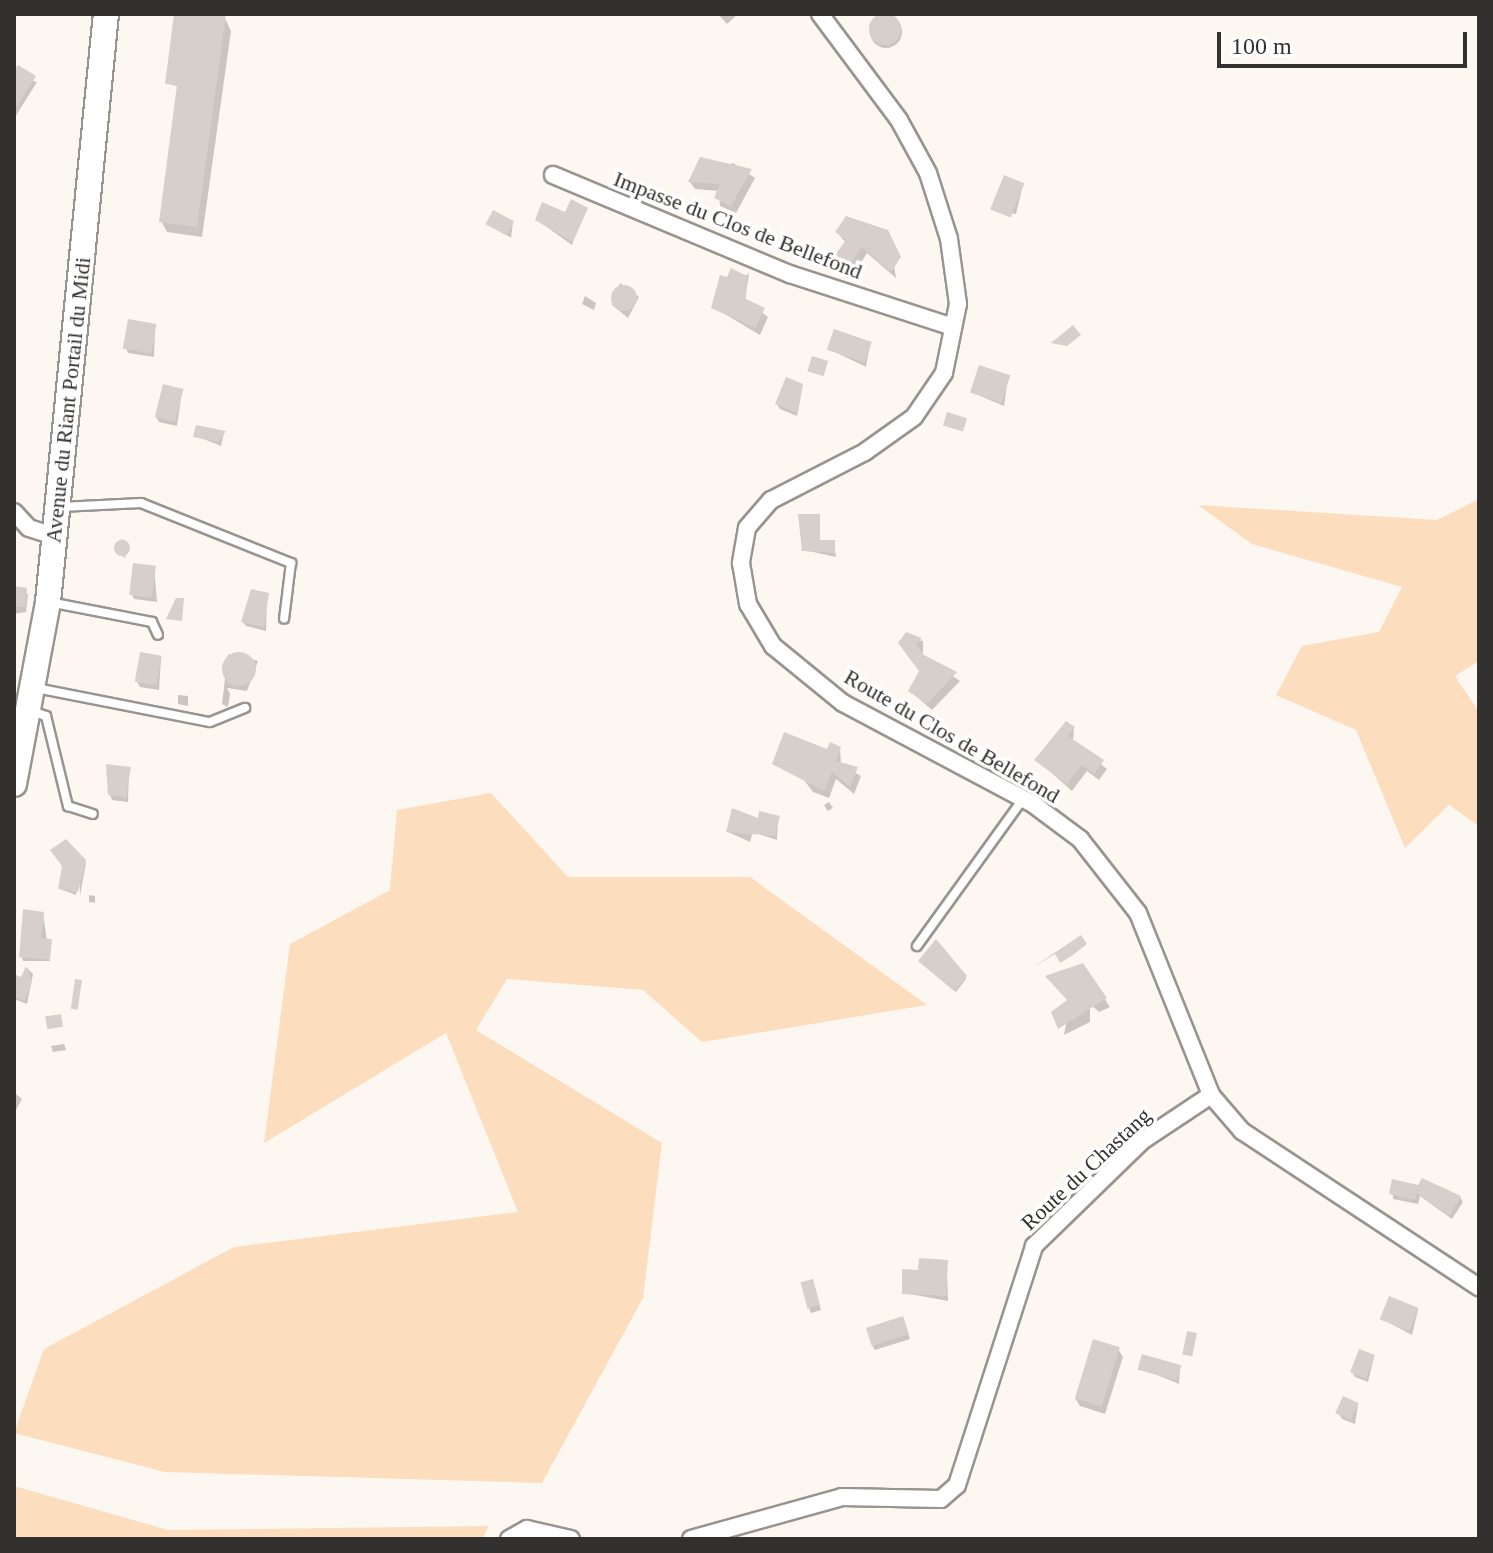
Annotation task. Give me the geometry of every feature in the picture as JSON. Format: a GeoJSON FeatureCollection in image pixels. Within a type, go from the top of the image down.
{"type":"FeatureCollection","features":[{"type":"Feature","properties":{"kind":"main road","name":"Avenue du Riant Portail du Midi"},"geometry":{"type":"LineString","coordinates":[[14,784],[33,699],[48,602],[106,14]]}},
{"type":"Feature","properties":{"kind":"street","name":"Route du Clos de Bellefond"},"geometry":{"type":"LineString","coordinates":[[820,14],[899,120],[928,173],[949,239],[958,304],[944,373],[914,417],[865,452],[771,500],[747,528],[741,563],[748,604],[773,646],[843,703],[1023,799],[1080,839],[1138,913],[1211,1095]]}},
{"type":"Feature","properties":{"kind":"street","name":"Impasse du Clos de Bellefond"},"geometry":{"type":"LineString","coordinates":[[553,175],[790,274],[953,327]]}},
{"type":"Feature","properties":{"kind":"street"},"geometry":{"type":"LineString","coordinates":[[14,512],[53,536]]}},
{"type":"Feature","properties":{"kind":"street"},"geometry":{"type":"LineString","coordinates":[[1211,1095],[1242,1131],[1479,1287]]}},
{"type":"Feature","properties":{"kind":"street","name":"Route du Chastang"},"geometry":{"type":"LineString","coordinates":[[691,1539],[842,1497],[941,1499],[957,1485],[1034,1246],[1142,1141],[1211,1095]]}},
{"type":"Feature","properties":{"kind":"street"},"geometry":{"type":"LineString","coordinates":[[509,1539],[527,1529],[571,1539]]}},
{"type":"Feature","properties":{"kind":"lane"},"geometry":{"type":"LineString","coordinates":[[56,508],[141,503],[291,563],[284,619]]}},
{"type":"Feature","properties":{"kind":"lane"},"geometry":{"type":"LineString","coordinates":[[48,602],[152,622],[158,635]]}},
{"type":"Feature","properties":{"kind":"lane"},"geometry":{"type":"LineString","coordinates":[[33,699],[210,722],[245,708]]}},
{"type":"Feature","properties":{"kind":"lane"},"geometry":{"type":"LineString","coordinates":[[33,699],[46,716],[68,806],[93,814]]}},
{"type":"Feature","properties":{"kind":"lane"},"geometry":{"type":"LineString","coordinates":[[917,946],[1023,799]]}},
{"type":"Feature","properties":{"kind":"shaded area"},"geometry":{"type":"Polygon","coordinates":[[[1479,499],[1479,661],[1455,676],[1479,712],[1479,826],[1449,805],[1405,848],[1356,730],[1276,695],[1302,646],[1379,632],[1402,587],[1252,544],[1198,505],[1437,520],[1479,499]]]}},
{"type":"Feature","properties":{"kind":"shaded area"},"geometry":{"type":"Polygon","coordinates":[[[491,793],[568,877],[750,877],[927,1005],[702,1042],[643,990],[507,979],[476,1030],[662,1143],[643,1298],[542,1483],[165,1472],[14,1433],[44,1349],[234,1247],[518,1212],[446,1033],[264,1143],[290,944],[390,890],[397,810],[491,793]]]}},
{"type":"Feature","properties":{"kind":"shaded area"},"geometry":{"type":"Polygon","coordinates":[[[14,1486],[168,1530],[489,1526],[482,1539],[14,1539],[14,1486]]]}},
{"type":"Feature","properties":{"kind":"building"},"geometry":{"type":"Polygon","coordinates":[[[885,13],[896,18],[901,29],[896,40],[885,45],[874,40],[869,29],[874,18],[885,13]]]}},
{"type":"Feature","properties":{"kind":"building"},"geometry":{"type":"Polygon","coordinates":[[[174,14],[226,14],[197,227],[159,222],[177,85],[165,84],[174,14]]]}},
{"type":"Feature","properties":{"kind":"building"},"geometry":{"type":"Polygon","coordinates":[[[18,65],[36,76],[14,111],[14,71],[18,65]]]}},
{"type":"Feature","properties":{"kind":"building"},"geometry":{"type":"Polygon","coordinates":[[[700,157],[752,169],[731,206],[714,198],[720,184],[688,182],[700,157]]]}},
{"type":"Feature","properties":{"kind":"building"},"geometry":{"type":"Polygon","coordinates":[[[1004,175],[1024,183],[1011,218],[990,209],[1004,175]]]}},
{"type":"Feature","properties":{"kind":"building"},"geometry":{"type":"Polygon","coordinates":[[[571,199],[588,208],[573,242],[535,220],[542,202],[565,212],[571,199]]]}},
{"type":"Feature","properties":{"kind":"building"},"geometry":{"type":"Polygon","coordinates":[[[493,210],[514,221],[507,235],[485,224],[493,210]]]}},
{"type":"Feature","properties":{"kind":"building"},"geometry":{"type":"Polygon","coordinates":[[[846,216],[888,230],[901,257],[891,272],[862,247],[850,265],[835,255],[846,240],[835,232],[846,216]]]}},
{"type":"Feature","properties":{"kind":"building"},"geometry":{"type":"Polygon","coordinates":[[[731,268],[747,276],[746,299],[765,308],[755,328],[711,308],[720,275],[727,277],[731,268]]]}},
{"type":"Feature","properties":{"kind":"building"},"geometry":{"type":"Polygon","coordinates":[[[624,285],[633,289],[637,298],[633,307],[624,311],[615,307],[611,298],[615,289],[624,285]]]}},
{"type":"Feature","properties":{"kind":"building"},"geometry":{"type":"Polygon","coordinates":[[[128,319],[157,324],[151,354],[123,349],[128,319]]]}},
{"type":"Feature","properties":{"kind":"building"},"geometry":{"type":"Polygon","coordinates":[[[1073,325],[1081,335],[1067,346],[1051,343],[1073,325]]]}},
{"type":"Feature","properties":{"kind":"building"},"geometry":{"type":"Polygon","coordinates":[[[834,329],[872,342],[865,363],[827,350],[834,329]]]}},
{"type":"Feature","properties":{"kind":"building"},"geometry":{"type":"Polygon","coordinates":[[[812,356],[828,361],[824,376],[807,371],[812,356]]]}},
{"type":"Feature","properties":{"kind":"building"},"geometry":{"type":"Polygon","coordinates":[[[979,365],[1010,375],[1001,403],[970,393],[979,365]]]}},
{"type":"Feature","properties":{"kind":"building"},"geometry":{"type":"Polygon","coordinates":[[[786,377],[803,384],[798,413],[775,404],[786,377]]]}},
{"type":"Feature","properties":{"kind":"building"},"geometry":{"type":"Polygon","coordinates":[[[163,384],[183,389],[175,422],[155,417],[163,384]]]}},
{"type":"Feature","properties":{"kind":"building"},"geometry":{"type":"Polygon","coordinates":[[[947,412],[967,418],[963,432],[943,425],[947,412]]]}},
{"type":"Feature","properties":{"kind":"building"},"geometry":{"type":"Polygon","coordinates":[[[196,425],[226,431],[218,442],[193,437],[196,425]]]}},
{"type":"Feature","properties":{"kind":"building"},"geometry":{"type":"Polygon","coordinates":[[[798,514],[820,514],[820,540],[835,540],[835,553],[802,551],[798,514]]]}},
{"type":"Feature","properties":{"kind":"building"},"geometry":{"type":"Polygon","coordinates":[[[122,540],[130,548],[122,556],[114,548],[122,540]]]}},
{"type":"Feature","properties":{"kind":"building"},"geometry":{"type":"Polygon","coordinates":[[[133,563],[156,566],[152,598],[129,595],[133,563]]]}},
{"type":"Feature","properties":{"kind":"building"},"geometry":{"type":"Polygon","coordinates":[[[14,586],[27,588],[25,607],[14,607],[14,586]]]}},
{"type":"Feature","properties":{"kind":"building"},"geometry":{"type":"Polygon","coordinates":[[[251,589],[269,593],[264,627],[241,622],[251,589]]]}},
{"type":"Feature","properties":{"kind":"building"},"geometry":{"type":"Polygon","coordinates":[[[176,598],[184,598],[182,621],[166,619],[176,598]]]}},
{"type":"Feature","properties":{"kind":"building"},"geometry":{"type":"Polygon","coordinates":[[[906,632],[922,638],[916,644],[924,655],[957,672],[927,704],[908,691],[919,671],[898,643],[906,632]]]}},
{"type":"Feature","properties":{"kind":"building"},"geometry":{"type":"Polygon","coordinates":[[[140,652],[162,656],[156,685],[135,682],[140,652]]]}},
{"type":"Feature","properties":{"kind":"building"},"geometry":{"type":"Polygon","coordinates":[[[239,652],[251,657],[256,669],[251,681],[239,686],[227,681],[222,669],[227,657],[239,652]]]}},
{"type":"Feature","properties":{"kind":"building"},"geometry":{"type":"Polygon","coordinates":[[[1066,721],[1075,727],[1068,736],[1104,760],[1094,774],[1082,765],[1067,784],[1034,760],[1066,721]]]}},
{"type":"Feature","properties":{"kind":"building"},"geometry":{"type":"Polygon","coordinates":[[[784,732],[827,749],[830,742],[841,747],[836,761],[858,767],[850,787],[832,772],[824,791],[772,764],[784,732]]]}},
{"type":"Feature","properties":{"kind":"building"},"geometry":{"type":"Polygon","coordinates":[[[106,764],[131,767],[126,798],[108,795],[106,764]]]}},
{"type":"Feature","properties":{"kind":"building"},"geometry":{"type":"Polygon","coordinates":[[[732,808],[758,818],[759,811],[780,816],[775,836],[726,832],[732,808]]]}},
{"type":"Feature","properties":{"kind":"building"},"geometry":{"type":"Polygon","coordinates":[[[66,839],[86,860],[78,892],[58,889],[62,866],[50,850],[66,839]]]}},
{"type":"Feature","properties":{"kind":"building"},"geometry":{"type":"Polygon","coordinates":[[[23,909],[44,912],[41,938],[52,939],[50,960],[19,957],[23,909]]]}},
{"type":"Feature","properties":{"kind":"building"},"geometry":{"type":"Polygon","coordinates":[[[1081,935],[1087,944],[1073,955],[1060,963],[1055,954],[1032,968],[1081,935]]]}},
{"type":"Feature","properties":{"kind":"building"},"geometry":{"type":"Polygon","coordinates":[[[936,939],[967,976],[954,991],[918,961],[936,939]]]}},
{"type":"Feature","properties":{"kind":"building"},"geometry":{"type":"Polygon","coordinates":[[[1083,963],[1107,998],[1058,1029],[1051,1012],[1067,1000],[1045,976],[1083,963]]]}},
{"type":"Feature","properties":{"kind":"building"},"geometry":{"type":"Polygon","coordinates":[[[26,966],[32,981],[25,1001],[14,997],[14,974],[21,977],[26,966]]]}},
{"type":"Feature","properties":{"kind":"building"},"geometry":{"type":"Polygon","coordinates":[[[75,979],[82,980],[78,1010],[71,1009],[75,979]]]}},
{"type":"Feature","properties":{"kind":"building"},"geometry":{"type":"Polygon","coordinates":[[[61,1014],[63,1027],[47,1029],[45,1017],[61,1014]]]}},
{"type":"Feature","properties":{"kind":"building"},"geometry":{"type":"Polygon","coordinates":[[[1422,1178],[1461,1196],[1449,1216],[1417,1193],[1415,1200],[1389,1194],[1392,1179],[1418,1185],[1422,1178]]]}},
{"type":"Feature","properties":{"kind":"building"},"geometry":{"type":"Polygon","coordinates":[[[919,1258],[948,1260],[946,1296],[902,1294],[902,1269],[918,1270],[919,1258]]]}},
{"type":"Feature","properties":{"kind":"building"},"geometry":{"type":"Polygon","coordinates":[[[813,1279],[820,1305],[807,1308],[800,1282],[813,1279]]]}},
{"type":"Feature","properties":{"kind":"building"},"geometry":{"type":"Polygon","coordinates":[[[1389,1296],[1419,1308],[1409,1331],[1380,1319],[1389,1296]]]}},
{"type":"Feature","properties":{"kind":"building"},"geometry":{"type":"Polygon","coordinates":[[[903,1316],[909,1334],[872,1346],[866,1328],[903,1316]]]}},
{"type":"Feature","properties":{"kind":"building"},"geometry":{"type":"Polygon","coordinates":[[[1187,1331],[1197,1333],[1192,1356],[1182,1355],[1187,1331]]]}},
{"type":"Feature","properties":{"kind":"building"},"geometry":{"type":"Polygon","coordinates":[[[1093,1339],[1120,1347],[1102,1406],[1075,1398],[1093,1339]]]}},
{"type":"Feature","properties":{"kind":"building"},"geometry":{"type":"Polygon","coordinates":[[[1359,1349],[1375,1355],[1366,1378],[1350,1372],[1359,1349]]]}},
{"type":"Feature","properties":{"kind":"building"},"geometry":{"type":"Polygon","coordinates":[[[1142,1354],[1181,1365],[1177,1381],[1138,1369],[1142,1354]]]}},
{"type":"Feature","properties":{"kind":"building"},"geometry":{"type":"Polygon","coordinates":[[[1343,1396],[1359,1403],[1351,1420],[1335,1413],[1343,1396]]]}}]}
